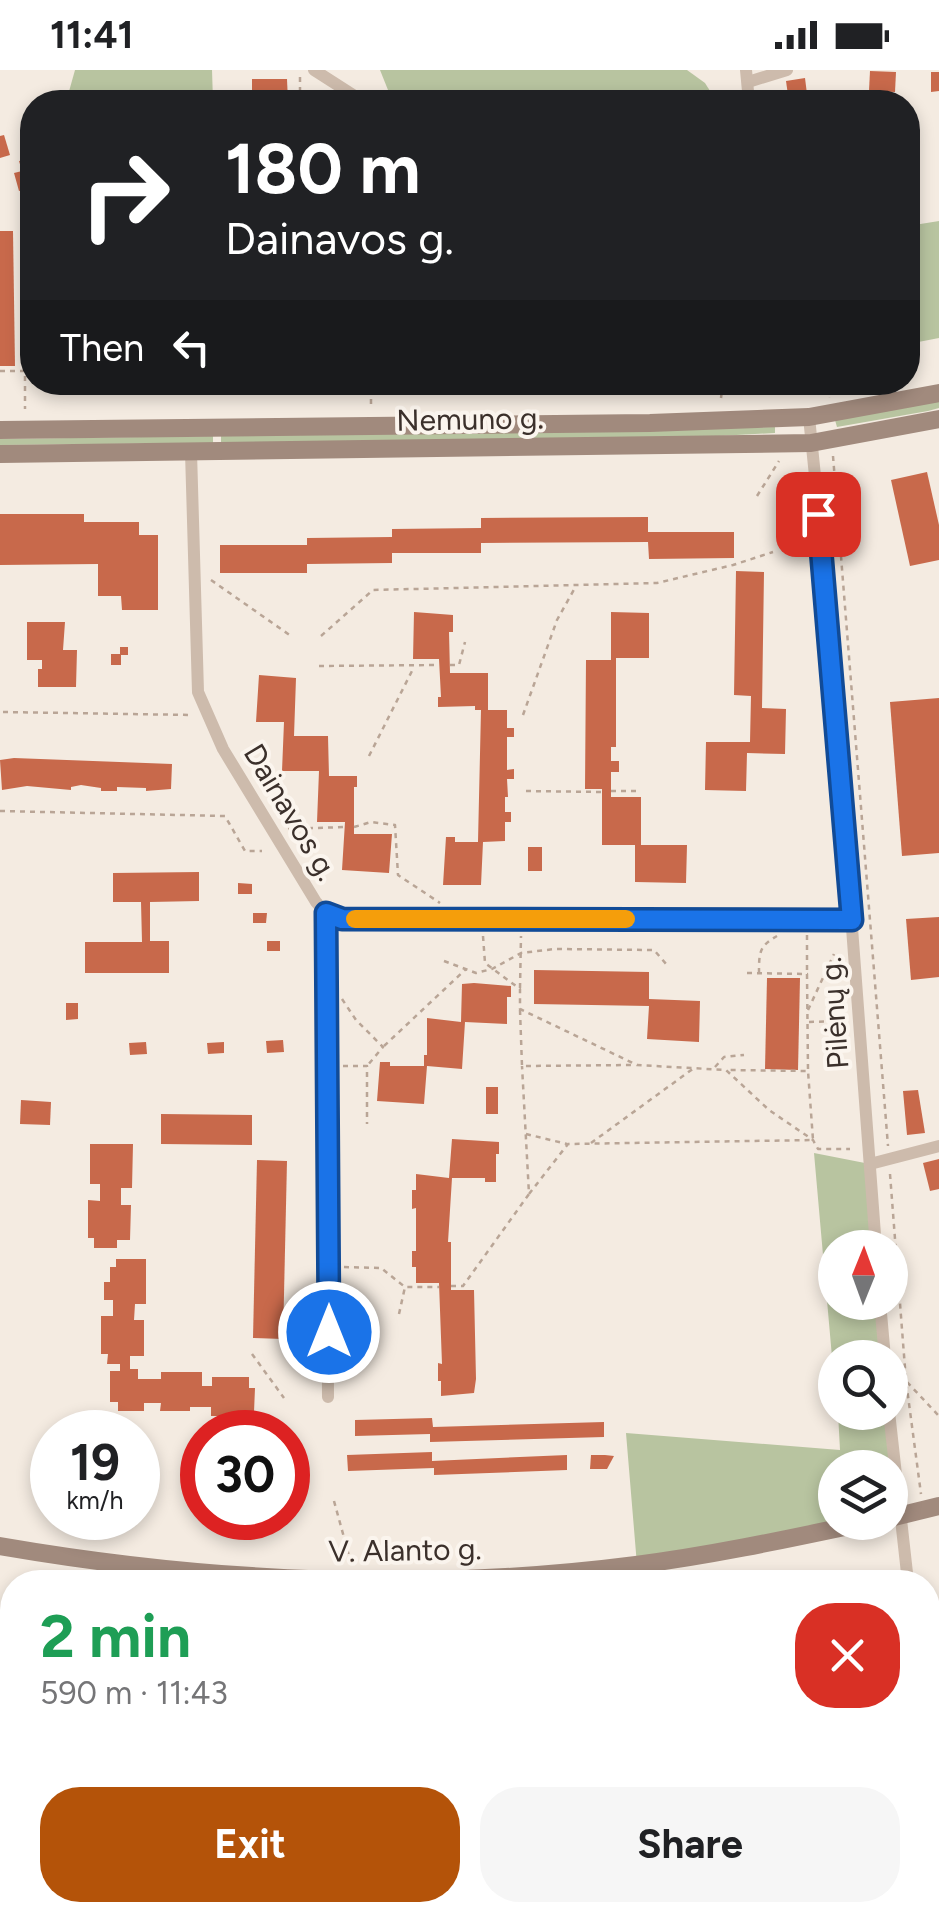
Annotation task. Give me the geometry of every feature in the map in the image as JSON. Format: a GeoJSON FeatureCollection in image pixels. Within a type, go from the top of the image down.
{"type":"FeatureCollection","features":[{"type":"Feature","properties":{"kind":"main road","name":"Nemuno g."},"geometry":{"type":"LineString","coordinates":[[0,430],[650,423],[809,417],[939,393]]}},
{"type":"Feature","properties":{"kind":"main road","name":"Nemuno g."},"geometry":{"type":"LineString","coordinates":[[0,454],[810,443],[939,419]]}},
{"type":"Feature","properties":{"kind":"main road","name":"V. Alanto g."},"geometry":{"type":"LineString","coordinates":[[576,1570],[637,1565],[818,1531]]}},
{"type":"Feature","properties":{"kind":"main road","name":"V. Alanto g."},"geometry":{"type":"LineString","coordinates":[[0,1546],[183,1570]]}},
{"type":"Feature","properties":{"kind":"street"},"geometry":{"type":"LineString","coordinates":[[314,70],[345,90]]}},
{"type":"Feature","properties":{"kind":"street"},"geometry":{"type":"LineString","coordinates":[[748,76],[787,70]]}},
{"type":"Feature","properties":{"kind":"street","name":"Pilėnų g."},"geometry":{"type":"LineString","coordinates":[[809,417],[827,594],[875,1230]]}},
{"type":"Feature","properties":{"kind":"street","name":"Dainavos g."},"geometry":{"type":"LineString","coordinates":[[191,452],[195,672],[204,710],[267,821],[326,913],[342,919],[852,920]]}},
{"type":"Feature","properties":{"kind":"street"},"geometry":{"type":"LineString","coordinates":[[326,913],[328,1397]]}},
{"type":"Feature","properties":{"kind":"street"},"geometry":{"type":"LineString","coordinates":[[870,1164],[939,1146]]}},
{"type":"Feature","properties":{"kind":"street"},"geometry":{"type":"LineString","coordinates":[[900,1540],[906,1570]]}},
{"type":"Feature","properties":{"kind":"path"},"geometry":{"type":"LineString","coordinates":[[26,395],[26,408]]}},
{"type":"Feature","properties":{"kind":"path"},"geometry":{"type":"LineString","coordinates":[[371,395],[371,404]]}},
{"type":"Feature","properties":{"kind":"path"},"geometry":{"type":"LineString","coordinates":[[833,458],[903,1340]]}},
{"type":"Feature","properties":{"kind":"path"},"geometry":{"type":"LineString","coordinates":[[757,496],[779,461]]}},
{"type":"Feature","properties":{"kind":"path"},"geometry":{"type":"LineString","coordinates":[[321,636],[372,590],[658,583],[773,552]]}},
{"type":"Feature","properties":{"kind":"path"},"geometry":{"type":"LineString","coordinates":[[193,567],[291,636]]}},
{"type":"Feature","properties":{"kind":"path"},"geometry":{"type":"LineString","coordinates":[[523,715],[556,620],[577,585]]}},
{"type":"Feature","properties":{"kind":"path"},"geometry":{"type":"LineString","coordinates":[[450,665],[459,665],[465,642]]}},
{"type":"Feature","properties":{"kind":"path"},"geometry":{"type":"LineString","coordinates":[[320,666],[439,665]]}},
{"type":"Feature","properties":{"kind":"path"},"geometry":{"type":"LineString","coordinates":[[369,756],[415,666]]}},
{"type":"Feature","properties":{"kind":"path"},"geometry":{"type":"LineString","coordinates":[[3,712],[195,715]]}},
{"type":"Feature","properties":{"kind":"path"},"geometry":{"type":"LineString","coordinates":[[526,791],[602,792]]}},
{"type":"Feature","properties":{"kind":"path"},"geometry":{"type":"LineString","coordinates":[[611,792],[640,792]]}},
{"type":"Feature","properties":{"kind":"path"},"geometry":{"type":"LineString","coordinates":[[1,810],[225,816],[245,851],[262,851]]}},
{"type":"Feature","properties":{"kind":"path"},"geometry":{"type":"LineString","coordinates":[[354,827],[371,822],[395,825],[398,875],[438,899],[448,920]]}},
{"type":"Feature","properties":{"kind":"path"},"geometry":{"type":"LineString","coordinates":[[285,829],[345,827]]}},
{"type":"Feature","properties":{"kind":"path"},"geometry":{"type":"LineString","coordinates":[[482,919],[484,964],[520,989]]}},
{"type":"Feature","properties":{"kind":"path"},"geometry":{"type":"LineString","coordinates":[[522,919],[520,1009],[530,1194]]}},
{"type":"Feature","properties":{"kind":"path"},"geometry":{"type":"LineString","coordinates":[[807,933],[813,1140],[818,1149],[850,1148]]}},
{"type":"Feature","properties":{"kind":"path"},"geometry":{"type":"LineString","coordinates":[[794,934],[820,933]]}},
{"type":"Feature","properties":{"kind":"path"},"geometry":{"type":"LineString","coordinates":[[759,973],[763,944],[780,934]]}},
{"type":"Feature","properties":{"kind":"path"},"geometry":{"type":"LineString","coordinates":[[444,961],[476,973],[492,970],[520,953],[555,949],[654,950],[667,964]]}},
{"type":"Feature","properties":{"kind":"path"},"geometry":{"type":"LineString","coordinates":[[808,1011],[834,954]]}},
{"type":"Feature","properties":{"kind":"path"},"geometry":{"type":"LineString","coordinates":[[367,1124],[367,1066],[466,969]]}},
{"type":"Feature","properties":{"kind":"path"},"geometry":{"type":"LineString","coordinates":[[747,972],[808,974]]}},
{"type":"Feature","properties":{"kind":"path"},"geometry":{"type":"LineString","coordinates":[[326,976],[356,1020],[383,1047]]}},
{"type":"Feature","properties":{"kind":"path"},"geometry":{"type":"LineString","coordinates":[[520,1009],[637,1064]]}},
{"type":"Feature","properties":{"kind":"path"},"geometry":{"type":"LineString","coordinates":[[808,1022],[840,1021]]}},
{"type":"Feature","properties":{"kind":"path"},"geometry":{"type":"LineString","coordinates":[[714,1068],[724,1057],[744,1055]]}},
{"type":"Feature","properties":{"kind":"path"},"geometry":{"type":"LineString","coordinates":[[522,1066],[637,1064],[808,1071]]}},
{"type":"Feature","properties":{"kind":"path"},"geometry":{"type":"LineString","coordinates":[[326,1066],[367,1066]]}},
{"type":"Feature","properties":{"kind":"path"},"geometry":{"type":"LineString","coordinates":[[590,1144],[696,1066]]}},
{"type":"Feature","properties":{"kind":"path"},"geometry":{"type":"LineString","coordinates":[[726,1070],[768,1110],[813,1140]]}},
{"type":"Feature","properties":{"kind":"path"},"geometry":{"type":"LineString","coordinates":[[524,1134],[568,1144],[813,1140]]}},
{"type":"Feature","properties":{"kind":"path"},"geometry":{"type":"LineString","coordinates":[[451,1286],[462,1286],[568,1144]]}},
{"type":"Feature","properties":{"kind":"path"},"geometry":{"type":"LineString","coordinates":[[328,1267],[381,1268],[405,1288],[439,1286]]}},
{"type":"Feature","properties":{"kind":"path"},"geometry":{"type":"LineString","coordinates":[[398,1314],[405,1288]]}},
{"type":"Feature","properties":{"kind":"path"},"geometry":{"type":"LineString","coordinates":[[252,1354],[284,1398]]}},
{"type":"Feature","properties":{"kind":"path"},"geometry":{"type":"LineString","coordinates":[[908,1383],[939,1416]]}},
{"type":"Feature","properties":{"kind":"path"},"geometry":{"type":"LineString","coordinates":[[908,1391],[931,1509]]}},
{"type":"Feature","properties":{"kind":"path"},"geometry":{"type":"LineString","coordinates":[[334,1501],[353,1570]]}},
{"type":"Feature","properties":{"kind":"green space"},"geometry":{"type":"Polygon","coordinates":[[[75,70],[212,70],[213,90],[69,90],[75,70]]]}},
{"type":"Feature","properties":{"kind":"green space"},"geometry":{"type":"Polygon","coordinates":[[[380,70],[687,70],[709,90],[388,90],[380,70]]]}},
{"type":"Feature","properties":{"kind":"green space"},"geometry":{"type":"Polygon","coordinates":[[[939,221],[939,338],[920,342],[920,224],[939,221]]]}},
{"type":"Feature","properties":{"kind":"green space"},"geometry":{"type":"Polygon","coordinates":[[[939,401],[939,408],[928,411],[837,427],[835,420],[939,401]]]}},
{"type":"Feature","properties":{"kind":"green space"},"geometry":{"type":"Polygon","coordinates":[[[775,427],[775,433],[718,436],[221,443],[221,436],[775,427]]]}},
{"type":"Feature","properties":{"kind":"green space"},"geometry":{"type":"Polygon","coordinates":[[[213,436],[213,443],[0,445],[0,439],[213,436]]]}},
{"type":"Feature","properties":{"kind":"green space"},"geometry":{"type":"Polygon","coordinates":[[[814,1153],[870,1164],[875,1230],[821,1230],[814,1153]]]}},
{"type":"Feature","properties":{"kind":"green space"},"geometry":{"type":"Polygon","coordinates":[[[829,1320],[882,1320],[883,1340],[830,1340],[829,1320]]]}},
{"type":"Feature","properties":{"kind":"green space"},"geometry":{"type":"Polygon","coordinates":[[[839,1430],[891,1430],[894,1450],[840,1450],[839,1430]]]}},
{"type":"Feature","properties":{"kind":"green space"},"geometry":{"type":"Polygon","coordinates":[[[626,1433],[840,1450],[818,1450],[818,1526],[637,1565],[626,1433]]]}},
{"type":"Feature","properties":{"kind":"building"},"geometry":{"type":"Polygon","coordinates":[[[870,71],[896,72],[895,90],[869,90],[870,71]]]}},
{"type":"Feature","properties":{"kind":"building"},"geometry":{"type":"Polygon","coordinates":[[[931,72],[939,72],[939,91],[931,92],[931,72]]]}},
{"type":"Feature","properties":{"kind":"building"},"geometry":{"type":"Polygon","coordinates":[[[805,78],[806,90],[787,90],[786,81],[805,78]]]}},
{"type":"Feature","properties":{"kind":"building"},"geometry":{"type":"Polygon","coordinates":[[[252,79],[287,79],[287,90],[252,90],[252,79]]]}},
{"type":"Feature","properties":{"kind":"building"},"geometry":{"type":"Polygon","coordinates":[[[4,135],[10,155],[0,158],[0,136],[4,135]]]}},
{"type":"Feature","properties":{"kind":"building"},"geometry":{"type":"Polygon","coordinates":[[[20,172],[20,191],[19,191],[14,173],[20,172]]]}},
{"type":"Feature","properties":{"kind":"building"},"geometry":{"type":"Polygon","coordinates":[[[0,231],[13,231],[15,366],[0,366],[0,231]]]}},
{"type":"Feature","properties":{"kind":"building"},"geometry":{"type":"Polygon","coordinates":[[[927,472],[939,525],[939,560],[910,566],[891,480],[927,472]]]}},
{"type":"Feature","properties":{"kind":"building"},"geometry":{"type":"Polygon","coordinates":[[[780,502],[790,502],[796,546],[786,546],[786,532],[781,532],[780,502]]]}},
{"type":"Feature","properties":{"kind":"building"},"geometry":{"type":"Polygon","coordinates":[[[0,514],[84,514],[84,522],[139,522],[139,535],[158,535],[158,610],[122,610],[121,596],[98,596],[98,564],[0,565],[0,514]]]}},
{"type":"Feature","properties":{"kind":"building"},"geometry":{"type":"Polygon","coordinates":[[[648,517],[648,532],[734,532],[734,558],[649,559],[648,542],[481,543],[481,553],[392,553],[392,563],[307,564],[307,573],[220,573],[220,545],[307,545],[307,538],[392,537],[392,529],[481,528],[481,518],[648,517]]]}},
{"type":"Feature","properties":{"kind":"building"},"geometry":{"type":"Polygon","coordinates":[[[736,571],[764,572],[762,708],[786,709],[785,754],[747,753],[746,791],[705,790],[706,742],[750,742],[751,696],[734,695],[736,571]]]}},
{"type":"Feature","properties":{"kind":"building"},"geometry":{"type":"Polygon","coordinates":[[[414,612],[453,615],[453,632],[449,632],[450,673],[488,673],[488,710],[507,710],[507,728],[514,728],[514,737],[507,737],[507,770],[514,769],[514,779],[507,779],[505,797],[505,812],[511,812],[511,822],[505,822],[505,841],[483,842],[481,885],[443,885],[446,837],[455,837],[455,842],[478,842],[481,710],[475,710],[475,706],[438,707],[439,659],[413,659],[414,612]]]}},
{"type":"Feature","properties":{"kind":"building"},"geometry":{"type":"Polygon","coordinates":[[[611,612],[649,613],[649,658],[616,658],[616,747],[611,747],[611,761],[619,761],[619,772],[611,772],[611,797],[641,797],[641,845],[687,845],[686,883],[635,882],[635,845],[602,845],[602,789],[585,789],[586,660],[611,660],[611,612]]]}},
{"type":"Feature","properties":{"kind":"building"},"geometry":{"type":"Polygon","coordinates":[[[27,622],[65,622],[63,650],[77,650],[76,687],[38,687],[42,660],[27,660],[27,622]]]}},
{"type":"Feature","properties":{"kind":"building"},"geometry":{"type":"Polygon","coordinates":[[[120,647],[128,647],[128,655],[121,655],[121,665],[111,665],[111,654],[120,654],[120,647]]]}},
{"type":"Feature","properties":{"kind":"building"},"geometry":{"type":"Polygon","coordinates":[[[259,675],[296,678],[294,736],[328,736],[329,776],[357,776],[354,834],[392,834],[389,873],[342,870],[345,822],[317,822],[319,771],[282,771],[284,722],[256,722],[259,675]]]}},
{"type":"Feature","properties":{"kind":"building"},"geometry":{"type":"Polygon","coordinates":[[[939,698],[939,853],[902,856],[890,702],[939,698]]]}},
{"type":"Feature","properties":{"kind":"building"},"geometry":{"type":"Polygon","coordinates":[[[0,760],[172,764],[171,789],[117,787],[117,791],[101,791],[81,785],[71,790],[27,786],[2,790],[0,760]]]}},
{"type":"Feature","properties":{"kind":"building"},"geometry":{"type":"Polygon","coordinates":[[[528,847],[542,847],[542,871],[528,871],[528,847]]]}},
{"type":"Feature","properties":{"kind":"building"},"geometry":{"type":"Polygon","coordinates":[[[199,872],[199,901],[150,902],[150,941],[169,941],[169,973],[85,973],[85,942],[142,942],[141,902],[113,902],[113,873],[199,872]]]}},
{"type":"Feature","properties":{"kind":"building"},"geometry":{"type":"Polygon","coordinates":[[[238,883],[252,884],[252,894],[238,894],[238,883]]]}},
{"type":"Feature","properties":{"kind":"building"},"geometry":{"type":"Polygon","coordinates":[[[253,913],[267,913],[266,923],[253,923],[253,913]]]}},
{"type":"Feature","properties":{"kind":"building"},"geometry":{"type":"Polygon","coordinates":[[[939,917],[939,977],[911,980],[906,919],[939,917]]]}},
{"type":"Feature","properties":{"kind":"building"},"geometry":{"type":"Polygon","coordinates":[[[267,941],[280,941],[280,951],[267,951],[267,941]]]}},
{"type":"Feature","properties":{"kind":"building"},"geometry":{"type":"Polygon","coordinates":[[[534,970],[649,972],[649,999],[700,1001],[699,1042],[647,1039],[649,1006],[534,1004],[534,970]]]}},
{"type":"Feature","properties":{"kind":"building"},"geometry":{"type":"Polygon","coordinates":[[[767,978],[800,978],[798,1070],[765,1069],[767,978]]]}},
{"type":"Feature","properties":{"kind":"building"},"geometry":{"type":"Polygon","coordinates":[[[462,984],[511,986],[507,1024],[465,1022],[462,1069],[427,1066],[424,1104],[377,1101],[380,1062],[390,1062],[390,1066],[424,1066],[427,1018],[461,1022],[462,984]]]}},
{"type":"Feature","properties":{"kind":"building"},"geometry":{"type":"Polygon","coordinates":[[[66,1003],[78,1003],[78,1019],[66,1020],[66,1003]]]}},
{"type":"Feature","properties":{"kind":"building"},"geometry":{"type":"Polygon","coordinates":[[[283,1040],[284,1052],[267,1053],[266,1041],[283,1040]]]}},
{"type":"Feature","properties":{"kind":"building"},"geometry":{"type":"Polygon","coordinates":[[[146,1042],[147,1054],[130,1055],[129,1043],[146,1042]]]}},
{"type":"Feature","properties":{"kind":"building"},"geometry":{"type":"Polygon","coordinates":[[[224,1042],[224,1053],[208,1054],[207,1043],[224,1042]]]}},
{"type":"Feature","properties":{"kind":"building"},"geometry":{"type":"Polygon","coordinates":[[[486,1087],[498,1087],[498,1114],[486,1114],[486,1087]]]}},
{"type":"Feature","properties":{"kind":"building"},"geometry":{"type":"Polygon","coordinates":[[[918,1090],[925,1133],[907,1135],[903,1091],[918,1090]]]}},
{"type":"Feature","properties":{"kind":"building"},"geometry":{"type":"Polygon","coordinates":[[[21,1100],[51,1102],[50,1125],[20,1124],[21,1100]]]}},
{"type":"Feature","properties":{"kind":"building"},"geometry":{"type":"Polygon","coordinates":[[[161,1114],[252,1115],[252,1145],[161,1144],[161,1114]]]}},
{"type":"Feature","properties":{"kind":"building"},"geometry":{"type":"Polygon","coordinates":[[[452,1139],[499,1142],[499,1154],[496,1182],[452,1178],[448,1242],[451,1290],[474,1290],[476,1379],[474,1393],[441,1396],[439,1283],[416,1283],[416,1267],[412,1267],[416,1208],[412,1209],[412,1190],[416,1190],[416,1174],[449,1178],[452,1139]]]}},
{"type":"Feature","properties":{"kind":"building"},"geometry":{"type":"Polygon","coordinates":[[[90,1144],[133,1144],[132,1188],[121,1188],[121,1205],[131,1205],[130,1240],[117,1240],[117,1248],[94,1248],[94,1238],[88,1238],[88,1200],[100,1201],[100,1184],[90,1184],[90,1144]]]}},
{"type":"Feature","properties":{"kind":"building"},"geometry":{"type":"Polygon","coordinates":[[[939,1159],[939,1189],[930,1191],[923,1163],[939,1159]]]}},
{"type":"Feature","properties":{"kind":"building"},"geometry":{"type":"Polygon","coordinates":[[[257,1160],[287,1161],[283,1339],[253,1338],[257,1160]]]}},
{"type":"Feature","properties":{"kind":"building"},"geometry":{"type":"Polygon","coordinates":[[[116,1259],[146,1259],[146,1304],[135,1304],[134,1320],[144,1320],[144,1356],[130,1356],[130,1369],[138,1369],[138,1379],[161,1379],[161,1372],[202,1372],[202,1386],[212,1386],[212,1377],[249,1377],[249,1388],[255,1388],[254,1410],[190,1407],[160,1411],[161,1403],[144,1403],[144,1410],[118,1410],[118,1402],[110,1402],[110,1371],[120,1371],[120,1364],[107,1364],[108,1354],[101,1354],[101,1316],[113,1316],[113,1300],[104,1300],[104,1282],[110,1282],[110,1267],[116,1267],[116,1259]]]}},
{"type":"Feature","properties":{"kind":"building"},"geometry":{"type":"Polygon","coordinates":[[[432,1418],[433,1427],[604,1422],[604,1437],[430,1442],[430,1434],[355,1436],[355,1420],[432,1418]]]}},
{"type":"Feature","properties":{"kind":"building"},"geometry":{"type":"Polygon","coordinates":[[[432,1452],[432,1461],[567,1455],[567,1470],[434,1475],[434,1468],[348,1471],[347,1455],[432,1452]]]}},
{"type":"Feature","properties":{"kind":"building"},"geometry":{"type":"Polygon","coordinates":[[[591,1455],[614,1456],[607,1469],[590,1469],[591,1455]]]}},
{"type":"Feature","properties":{"kind":"slow traffic"},"geometry":{"type":"LineString","coordinates":[[355,919],[626,919]]}},
{"type":"Feature","properties":{"kind":"route"},"geometry":{"type":"LineString","coordinates":[[329,1332],[326,913],[342,919],[852,920],[818,514]]}}]}
